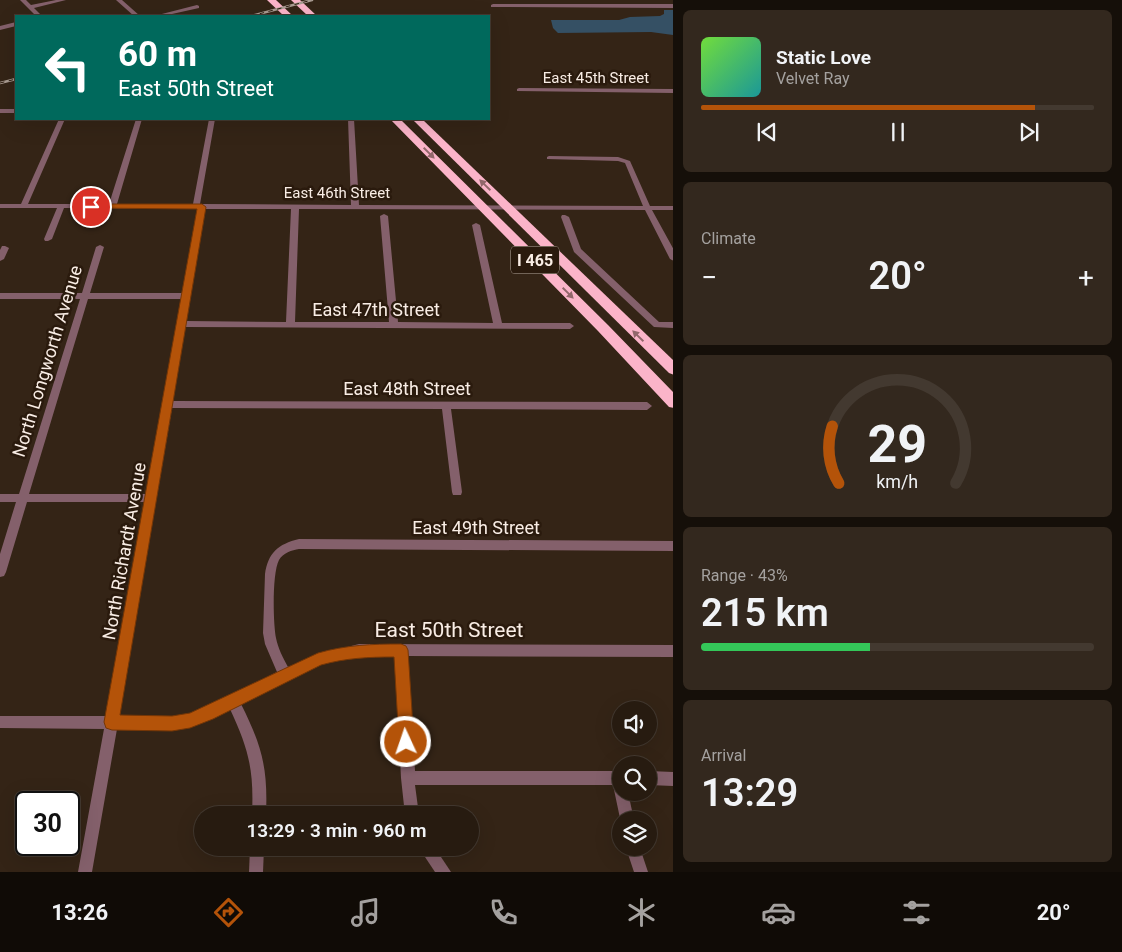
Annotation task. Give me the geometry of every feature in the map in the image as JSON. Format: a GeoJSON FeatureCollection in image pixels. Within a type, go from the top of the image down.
{"type":"FeatureCollection","features":[{"type":"Feature","properties":{"kind":"highway"},"geometry":{"type":"LineString","coordinates":[[295,0],[311,12]]}},
{"type":"Feature","properties":{"kind":"highway"},"geometry":{"type":"LineString","coordinates":[[303,0],[311,12]]}},
{"type":"Feature","properties":{"kind":"highway"},"geometry":{"type":"LineString","coordinates":[[276,1],[290,15]]}},
{"type":"Feature","properties":{"kind":"highway","name":"I 465"},"geometry":{"type":"LineString","coordinates":[[396,120],[603,328],[673,403]]}},
{"type":"Feature","properties":{"kind":"highway","name":"I 465"},"geometry":{"type":"LineString","coordinates":[[418,120],[673,370]]}},
{"type":"Feature","properties":{"kind":"street"},"geometry":{"type":"LineString","coordinates":[[23,0],[38,15]]}},
{"type":"Feature","properties":{"kind":"street"},"geometry":{"type":"LineString","coordinates":[[30,7],[63,0]]}},
{"type":"Feature","properties":{"kind":"street"},"geometry":{"type":"LineString","coordinates":[[119,0],[136,15]]}},
{"type":"Feature","properties":{"kind":"street"},"geometry":{"type":"LineString","coordinates":[[493,6],[673,6]]}},
{"type":"Feature","properties":{"kind":"street"},"geometry":{"type":"LineString","coordinates":[[161,15],[197,7]]}},
{"type":"Feature","properties":{"kind":"street"},"geometry":{"type":"LineString","coordinates":[[0,28],[15,24]]}},
{"type":"Feature","properties":{"kind":"street","name":"East 45th Street"},"geometry":{"type":"LineString","coordinates":[[519,90],[673,91]]}},
{"type":"Feature","properties":{"kind":"street"},"geometry":{"type":"LineString","coordinates":[[0,111],[15,111]]}},
{"type":"Feature","properties":{"kind":"street"},"geometry":{"type":"LineString","coordinates":[[23,206],[62,120]]}},
{"type":"Feature","properties":{"kind":"street"},"geometry":{"type":"LineString","coordinates":[[112,207],[139,120]]}},
{"type":"Feature","properties":{"kind":"street","name":"North Richardt Avenue"},"geometry":{"type":"LineString","coordinates":[[85,872],[186,296],[212,120]]}},
{"type":"Feature","properties":{"kind":"street"},"geometry":{"type":"LineString","coordinates":[[351,120],[354,207]]}},
{"type":"Feature","properties":{"kind":"street"},"geometry":{"type":"LineString","coordinates":[[549,158],[618,159],[626,161],[630,165],[673,259]]}},
{"type":"Feature","properties":{"kind":"street","name":"East 46th Street"},"geometry":{"type":"LineString","coordinates":[[0,206],[673,208]]}},
{"type":"Feature","properties":{"kind":"street"},"geometry":{"type":"LineString","coordinates":[[48,239],[61,207]]}},
{"type":"Feature","properties":{"kind":"street"},"geometry":{"type":"LineString","coordinates":[[290,325],[295,207]]}},
{"type":"Feature","properties":{"kind":"street"},"geometry":{"type":"LineString","coordinates":[[384,216],[394,325]]}},
{"type":"Feature","properties":{"kind":"street"},"geometry":{"type":"LineString","coordinates":[[565,217],[577,250],[657,325],[673,325]]}},
{"type":"Feature","properties":{"kind":"street"},"geometry":{"type":"LineString","coordinates":[[476,225],[498,325]]}},
{"type":"Feature","properties":{"kind":"street","name":"North Longworth Avenue"},"geometry":{"type":"LineString","coordinates":[[0,572],[21,498],[100,247]]}},
{"type":"Feature","properties":{"kind":"street"},"geometry":{"type":"LineString","coordinates":[[0,259],[5,248]]}},
{"type":"Feature","properties":{"kind":"street"},"geometry":{"type":"LineString","coordinates":[[0,296],[186,296]]}},
{"type":"Feature","properties":{"kind":"street","name":"East 47th Street"},"geometry":{"type":"LineString","coordinates":[[181,324],[570,326]]}},
{"type":"Feature","properties":{"kind":"street","name":"East 48th Street"},"geometry":{"type":"LineString","coordinates":[[167,404],[647,406]]}},
{"type":"Feature","properties":{"kind":"street"},"geometry":{"type":"LineString","coordinates":[[446,405],[457,492]]}},
{"type":"Feature","properties":{"kind":"street"},"geometry":{"type":"LineString","coordinates":[[0,498],[151,498]]}},
{"type":"Feature","properties":{"kind":"street","name":"East 49th Street"},"geometry":{"type":"LineString","coordinates":[[285,676],[271,643],[268,626],[271,566],[273,559],[280,551],[287,547],[299,544],[673,546]]}},
{"type":"Feature","properties":{"kind":"street","name":"East 50th Street"},"geometry":{"type":"LineString","coordinates":[[0,722],[181,722],[199,717],[318,660],[340,653],[368,650],[673,651]]}},
{"type":"Feature","properties":{"kind":"street"},"geometry":{"type":"LineString","coordinates":[[401,650],[411,806]]}},
{"type":"Feature","properties":{"kind":"street"},"geometry":{"type":"LineString","coordinates":[[233,701],[253,742],[258,757],[259,806]]}},
{"type":"Feature","properties":{"kind":"street"},"geometry":{"type":"LineString","coordinates":[[408,778],[612,778]]}},
{"type":"Feature","properties":{"kind":"street"},"geometry":{"type":"LineString","coordinates":[[657,778],[673,779]]}},
{"type":"Feature","properties":{"kind":"street"},"geometry":{"type":"LineString","coordinates":[[256,872],[257,856]]}},
{"type":"Feature","properties":{"kind":"street"},"geometry":{"type":"LineString","coordinates":[[432,856],[444,872]]}},
{"type":"Feature","properties":{"kind":"street"},"geometry":{"type":"LineString","coordinates":[[636,856],[641,872]]}},
{"type":"Feature","properties":{"kind":"water"},"geometry":{"type":"Polygon","coordinates":[[[664,10],[673,10],[673,35],[651,32],[558,33],[553,28],[551,20],[619,20],[630,17],[660,16],[664,14],[664,10]]]}},
{"type":"Feature","properties":{"kind":"railway"},"geometry":{"type":"LineString","coordinates":[[255,15],[312,0]]}},
{"type":"Feature","properties":{"kind":"railway"},"geometry":{"type":"LineString","coordinates":[[0,83],[15,79]]}},
{"type":"Feature","properties":{"kind":"route"},"geometry":{"type":"LineString","coordinates":[[91,207],[202,207],[112,722],[172,724],[190,720],[208,714],[318,660],[340,653],[359,650],[401,650],[406,742]]}}]}
